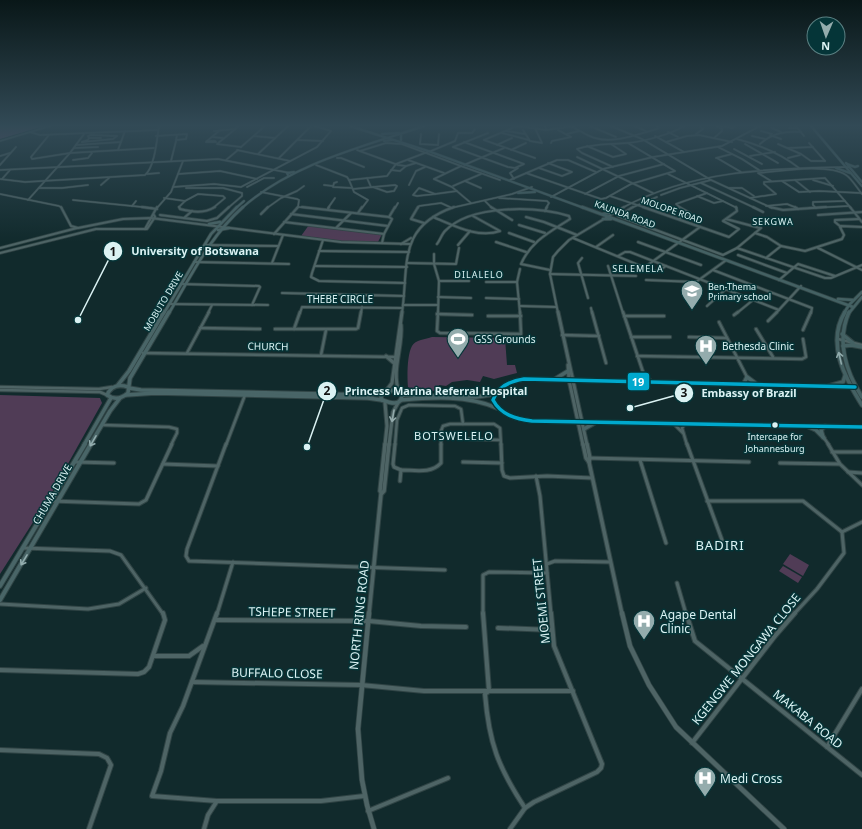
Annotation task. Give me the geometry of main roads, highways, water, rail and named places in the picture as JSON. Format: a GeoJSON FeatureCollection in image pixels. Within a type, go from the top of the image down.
{"type":"FeatureCollection","features":[{"type":"Feature","properties":{"kind":"main road"},"geometry":{"type":"LineString","coordinates":[[214,231],[209,225],[224,221],[261,192],[293,173],[315,165]]}},
{"type":"Feature","properties":{"kind":"main road"},"geometry":{"type":"LineString","coordinates":[[183,284],[219,227],[250,197],[287,174],[322,165]]}},
{"type":"Feature","properties":{"kind":"main road","name":"KAUNDA ROAD"},"geometry":{"type":"LineString","coordinates":[[463,165],[510,180],[801,287],[851,303],[854,306]]}},
{"type":"Feature","properties":{"kind":"main road","name":"KAUNDA ROAD"},"geometry":{"type":"LineString","coordinates":[[463,165],[530,188],[539,193],[552,196]]}},
{"type":"Feature","properties":{"kind":"main road"},"geometry":{"type":"LineString","coordinates":[[843,165],[835,168],[846,170],[862,186]]}},
{"type":"Feature","properties":{"kind":"main road"},"geometry":{"type":"LineString","coordinates":[[846,165],[862,182]]}},
{"type":"Feature","properties":{"kind":"main road"},"geometry":{"type":"LineString","coordinates":[[847,165],[857,167],[849,168]]}},
{"type":"Feature","properties":{"kind":"main road"},"geometry":{"type":"LineString","coordinates":[[849,168],[852,175]]}},
{"type":"Feature","properties":{"kind":"main road"},"geometry":{"type":"LineString","coordinates":[[520,185],[522,189],[518,194],[527,192],[539,193]]}},
{"type":"Feature","properties":{"kind":"main road"},"geometry":{"type":"LineString","coordinates":[[615,212],[613,216],[614,219],[602,220],[602,214],[615,212]]}},
{"type":"Feature","properties":{"kind":"main road"},"geometry":{"type":"LineString","coordinates":[[207,245],[214,231],[219,227],[228,227],[224,224],[224,221]]}},
{"type":"Feature","properties":{"kind":"main road","name":"KAUNDA ROAD"},"geometry":{"type":"LineString","coordinates":[[680,242],[725,261],[779,279]]}},
{"type":"Feature","properties":{"kind":"main road","name":"CHUMA DRIVE"},"geometry":{"type":"LineString","coordinates":[[0,600],[114,405],[129,392],[130,378],[174,304],[183,284]]}},
{"type":"Feature","properties":{"kind":"main road","name":"MOBUTO DRIVE"},"geometry":{"type":"LineString","coordinates":[[118,385],[183,284]]}},
{"type":"Feature","properties":{"kind":"main road"},"geometry":{"type":"LineString","coordinates":[[843,312],[862,292]]}},
{"type":"Feature","properties":{"kind":"main road"},"geometry":{"type":"LineString","coordinates":[[862,297],[848,313],[842,334],[844,358],[855,387],[862,397]]}},
{"type":"Feature","properties":{"kind":"main road"},"geometry":{"type":"LineString","coordinates":[[838,300],[851,303]]}},
{"type":"Feature","properties":{"kind":"main road"},"geometry":{"type":"LineString","coordinates":[[838,300],[844,307],[838,329],[838,356],[849,387],[862,405]]}},
{"type":"Feature","properties":{"kind":"main road"},"geometry":{"type":"LineString","coordinates":[[842,334],[853,343]]}},
{"type":"Feature","properties":{"kind":"main road"},"geometry":{"type":"LineString","coordinates":[[843,346],[862,346]]}},
{"type":"Feature","properties":{"kind":"main road"},"geometry":{"type":"LineString","coordinates":[[554,380],[568,371]]}},
{"type":"Feature","properties":{"kind":"main road"},"geometry":{"type":"LineString","coordinates":[[638,382],[643,379],[644,375],[652,382]]}},
{"type":"Feature","properties":{"kind":"main road"},"geometry":{"type":"LineString","coordinates":[[829,386],[843,382],[845,376]]}},
{"type":"Feature","properties":{"kind":"main road"},"geometry":{"type":"LineString","coordinates":[[744,383],[747,377],[755,384]]}},
{"type":"Feature","properties":{"kind":"main road"},"geometry":{"type":"LineString","coordinates":[[855,387],[744,383],[515,380],[506,384],[496,393],[489,396],[476,397],[401,393],[392,390],[369,395],[245,394],[143,393],[111,398],[107,395],[108,391],[112,387],[118,385],[142,390],[245,394],[368,398],[391,404],[398,403],[401,400],[413,399],[478,401],[498,408],[513,417],[522,420],[862,427]]}},
{"type":"Feature","properties":{"kind":"main road"},"geometry":{"type":"LineString","coordinates":[[384,402],[381,397],[385,392]]}},
{"type":"Feature","properties":{"kind":"main road"},"geometry":{"type":"LineString","coordinates":[[401,393],[401,400]]}},
{"type":"Feature","properties":{"kind":"main road"},"geometry":{"type":"LineString","coordinates":[[496,393],[493,400],[498,408]]}},
{"type":"Feature","properties":{"kind":"main road","name":"CHUMA DRIVE"},"geometry":{"type":"LineString","coordinates":[[0,586],[75,462],[111,398]]}},
{"type":"Feature","properties":{"kind":"main road"},"geometry":{"type":"LineString","coordinates":[[584,429],[597,422]]}},
{"type":"Feature","properties":{"kind":"main road"},"geometry":{"type":"LineString","coordinates":[[807,426],[816,430],[824,438],[821,430],[825,426]]}},
{"type":"Feature","properties":{"kind":"place","name":"Ben-Thema Primary school"},"geometry":{"type":"Point","coordinates":[692,310]}},
{"type":"Feature","properties":{"kind":"place","name":"University of Botswana"},"geometry":{"type":"Point","coordinates":[78,320]}},
{"type":"Feature","properties":{"kind":"place","name":"GSS Grounds"},"geometry":{"type":"Point","coordinates":[458,358]}},
{"type":"Feature","properties":{"kind":"place","name":"Bethesda Clinic"},"geometry":{"type":"Point","coordinates":[706,366]}},
{"type":"Feature","properties":{"kind":"place","name":"Embassy of Brazil"},"geometry":{"type":"Point","coordinates":[630,408]}},
{"type":"Feature","properties":{"kind":"place","name":"Intercape for Johannesburg"},"geometry":{"type":"Point","coordinates":[775,425]}},
{"type":"Feature","properties":{"kind":"place","name":"Princess Marina Referral Hospital"},"geometry":{"type":"Point","coordinates":[307,447]}},
{"type":"Feature","properties":{"kind":"place","name":"Agape Dental Clinic"},"geometry":{"type":"Point","coordinates":[644,640]}},
{"type":"Feature","properties":{"kind":"place","name":"Medi Cross"},"geometry":{"type":"Point","coordinates":[705,798]}},
{"type":"Feature","properties":{"kind":"district","name":"SEKGWA"},"geometry":{"type":"Point","coordinates":[773,221]}},
{"type":"Feature","properties":{"kind":"district","name":"SELEMELA"},"geometry":{"type":"Point","coordinates":[638,268]}},
{"type":"Feature","properties":{"kind":"district","name":"DILALELO"},"geometry":{"type":"Point","coordinates":[479,274]}},
{"type":"Feature","properties":{"kind":"district","name":"BOTSWELELO"},"geometry":{"type":"Point","coordinates":[454,435]}},
{"type":"Feature","properties":{"kind":"district","name":"BADIRI"},"geometry":{"type":"Point","coordinates":[720,545]}}]}
